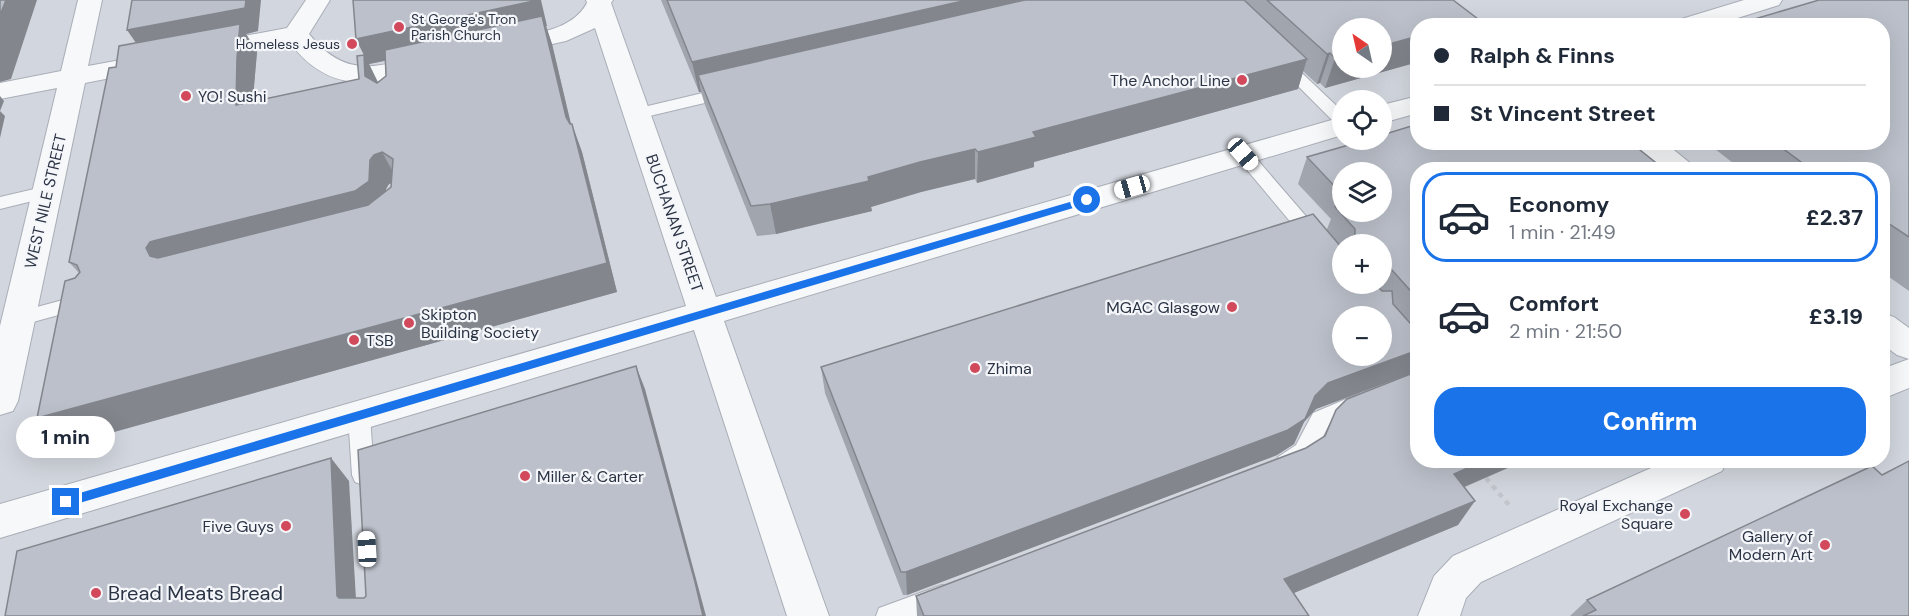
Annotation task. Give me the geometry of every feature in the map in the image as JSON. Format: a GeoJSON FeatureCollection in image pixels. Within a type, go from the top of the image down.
{"type":"FeatureCollection","features":[{"type":"Feature","properties":{"kind":"street","name":"WEST NILE STREET"},"geometry":{"type":"LineString","coordinates":[[0,401],[11,333],[47,192],[90,0]]}},
{"type":"Feature","properties":{"kind":"street"},"geometry":{"type":"LineString","coordinates":[[0,91],[296,34],[318,0]]}},
{"type":"Feature","properties":{"kind":"street"},"geometry":{"type":"LineString","coordinates":[[1710,18],[1770,0]]}},
{"type":"Feature","properties":{"kind":"street"},"geometry":{"type":"LineString","coordinates":[[296,34],[309,53],[340,72],[353,76],[389,76],[470,53],[573,30],[594,14],[600,1]]}},
{"type":"Feature","properties":{"kind":"street","name":"BUCHANAN STREET"},"geometry":{"type":"LineString","coordinates":[[600,1],[808,616]]}},
{"type":"Feature","properties":{"kind":"street"},"geometry":{"type":"LineString","coordinates":[[1392,111],[1410,106]]}},
{"type":"Feature","properties":{"kind":"street"},"geometry":{"type":"LineString","coordinates":[[0,521],[1332,129]]}},
{"type":"Feature","properties":{"kind":"street"},"geometry":{"type":"LineString","coordinates":[[1655,150],[1670,162]]}},
{"type":"Feature","properties":{"kind":"street"},"geometry":{"type":"LineString","coordinates":[[1890,332],[1909,346]]}},
{"type":"Feature","properties":{"kind":"street"},"geometry":{"type":"LineString","coordinates":[[1890,381],[1909,373]]}},
{"type":"Feature","properties":{"kind":"street"},"geometry":{"type":"LineString","coordinates":[[1439,616],[1447,590],[1455,578],[1467,569],[1691,468]]}},
{"type":"Feature","properties":{"kind":"lane"},"geometry":{"type":"LineString","coordinates":[[1267,48],[1332,110]]}},
{"type":"Feature","properties":{"kind":"lane"},"geometry":{"type":"LineString","coordinates":[[637,114],[741,89]]}},
{"type":"Feature","properties":{"kind":"lane"},"geometry":{"type":"LineString","coordinates":[[1243,154],[1332,258]]}},
{"type":"Feature","properties":{"kind":"lane"},"geometry":{"type":"LineString","coordinates":[[0,203],[47,192]]}},
{"type":"Feature","properties":{"kind":"lane"},"geometry":{"type":"LineString","coordinates":[[11,333],[94,299]]}},
{"type":"Feature","properties":{"kind":"lane"},"geometry":{"type":"LineString","coordinates":[[1264,472],[1286,464],[1304,452],[1314,429],[1325,417],[1376,396]]}},
{"type":"Feature","properties":{"kind":"lane"},"geometry":{"type":"LineString","coordinates":[[359,415],[364,498]]}},
{"type":"Feature","properties":{"kind":"lane"},"geometry":{"type":"LineString","coordinates":[[888,616],[965,586]]}},
{"type":"Feature","properties":{"kind":"shaded area"},"geometry":{"type":"Polygon","coordinates":[[[0,0],[1909,0],[1909,616],[0,616],[0,0]]]}},
{"type":"Feature","properties":{"kind":"building"},"geometry":{"type":"Polygon","coordinates":[[[0,0],[6,0],[0,15],[0,0]]]}},
{"type":"Feature","properties":{"kind":"building"},"geometry":{"type":"Polygon","coordinates":[[[132,0],[246,0],[245,8],[127,30],[132,0]]]}},
{"type":"Feature","properties":{"kind":"building"},"geometry":{"type":"Polygon","coordinates":[[[353,0],[538,0],[356,39],[353,0]]]}},
{"type":"Feature","properties":{"kind":"building"},"geometry":{"type":"Polygon","coordinates":[[[667,0],[967,0],[692,62],[667,0]]]}},
{"type":"Feature","properties":{"kind":"building"},"geometry":{"type":"Polygon","coordinates":[[[1025,0],[1244,0],[1307,59],[1033,132],[1036,137],[978,152],[975,149],[920,162],[868,177],[869,181],[770,204],[751,206],[698,75],[1025,0]]]}},
{"type":"Feature","properties":{"kind":"building"},"geometry":{"type":"Polygon","coordinates":[[[1267,0],[1453,0],[1477,18],[1410,18],[1410,38],[1392,43],[1392,18],[1332,18],[1332,55],[1327,54],[1267,0]]]}},
{"type":"Feature","properties":{"kind":"building"},"geometry":{"type":"Polygon","coordinates":[[[1819,0],[1909,0],[1909,237],[1890,224],[1890,162],[1801,162],[1785,150],[1890,150],[1890,18],[1758,18],[1819,0]]]}},
{"type":"Feature","properties":{"kind":"building"},"geometry":{"type":"Polygon","coordinates":[[[542,16],[566,117],[572,124],[607,263],[37,418],[65,281],[75,278],[80,272],[77,265],[69,262],[109,68],[116,67],[119,46],[240,24],[236,105],[359,79],[357,56],[364,55],[365,76],[377,83],[386,76],[385,50],[542,16]],[[382,152],[374,155],[370,160],[369,181],[355,191],[157,240],[150,242],[146,248],[150,256],[158,258],[368,205],[391,187],[393,159],[382,152]]]}},
{"type":"Feature","properties":{"kind":"building"},"geometry":{"type":"Polygon","coordinates":[[[1410,126],[1410,150],[1640,150],[1655,162],[1410,162],[1410,290],[1392,270],[1392,234],[1355,234],[1355,229],[1349,222],[1392,222],[1392,162],[1332,162],[1332,183],[1307,157],[1332,150],[1392,150],[1392,132],[1410,126]]]}},
{"type":"Feature","properties":{"kind":"building"},"geometry":{"type":"Polygon","coordinates":[[[1313,214],[1332,236],[1332,294],[1392,294],[1392,291],[1393,304],[1410,323],[1410,353],[1392,360],[1392,306],[1332,306],[1332,366],[1374,366],[1328,383],[1315,396],[1305,419],[1288,430],[901,572],[821,367],[1313,214]]]}},
{"type":"Feature","properties":{"kind":"building"},"geometry":{"type":"Polygon","coordinates":[[[636,366],[703,616],[5,616],[17,551],[331,458],[337,596],[339,598],[364,598],[366,596],[358,450],[636,366]]]}},
{"type":"Feature","properties":{"kind":"building"},"geometry":{"type":"Polygon","coordinates":[[[1410,374],[1410,468],[1467,468],[1454,474],[1475,501],[1284,579],[1309,616],[924,616],[916,596],[1306,448],[1325,436],[1336,410],[1347,399],[1410,374]]]}},
{"type":"Feature","properties":{"kind":"building","name":"Gallery of Modern Art"},"geometry":{"type":"Polygon","coordinates":[[[1909,461],[1909,616],[1583,616],[1596,610],[1587,600],[1868,468],[1874,468],[1882,475],[1909,461]]]}},
{"type":"Feature","properties":{"kind":"place","name":"St George's Tron Parish Church"},"geometry":{"type":"Point","coordinates":[399,27]}},
{"type":"Feature","properties":{"kind":"place","name":"Homeless Jesus"},"geometry":{"type":"Point","coordinates":[352,44]}},
{"type":"Feature","properties":{"kind":"place","name":"The Anchor Line"},"geometry":{"type":"Point","coordinates":[1242,80]}},
{"type":"Feature","properties":{"kind":"place","name":"YO! Sushi"},"geometry":{"type":"Point","coordinates":[186,96]}},
{"type":"Feature","properties":{"kind":"place","name":"MGAC Glasgow"},"geometry":{"type":"Point","coordinates":[1232,307]}},
{"type":"Feature","properties":{"kind":"place","name":"Skipton Building Society"},"geometry":{"type":"Point","coordinates":[409,323]}},
{"type":"Feature","properties":{"kind":"place","name":"TSB"},"geometry":{"type":"Point","coordinates":[354,340]}},
{"type":"Feature","properties":{"kind":"place","name":"Zhima"},"geometry":{"type":"Point","coordinates":[975,368]}},
{"type":"Feature","properties":{"kind":"place","name":"Miller & Carter"},"geometry":{"type":"Point","coordinates":[525,476]}},
{"type":"Feature","properties":{"kind":"place","name":"Royal Exchange Square"},"geometry":{"type":"Point","coordinates":[1685,514]}},
{"type":"Feature","properties":{"kind":"place","name":"Five Guys"},"geometry":{"type":"Point","coordinates":[286,526]}},
{"type":"Feature","properties":{"kind":"place","name":"Gallery of Modern Art"},"geometry":{"type":"Point","coordinates":[1825,545]}},
{"type":"Feature","properties":{"kind":"place","name":"Bread Meats Bread"},"geometry":{"type":"Point","coordinates":[96,593]}},
{"type":"Feature","properties":{"kind":"route"},"geometry":{"type":"LineString","coordinates":[[66,502],[1087,200]]}}]}
